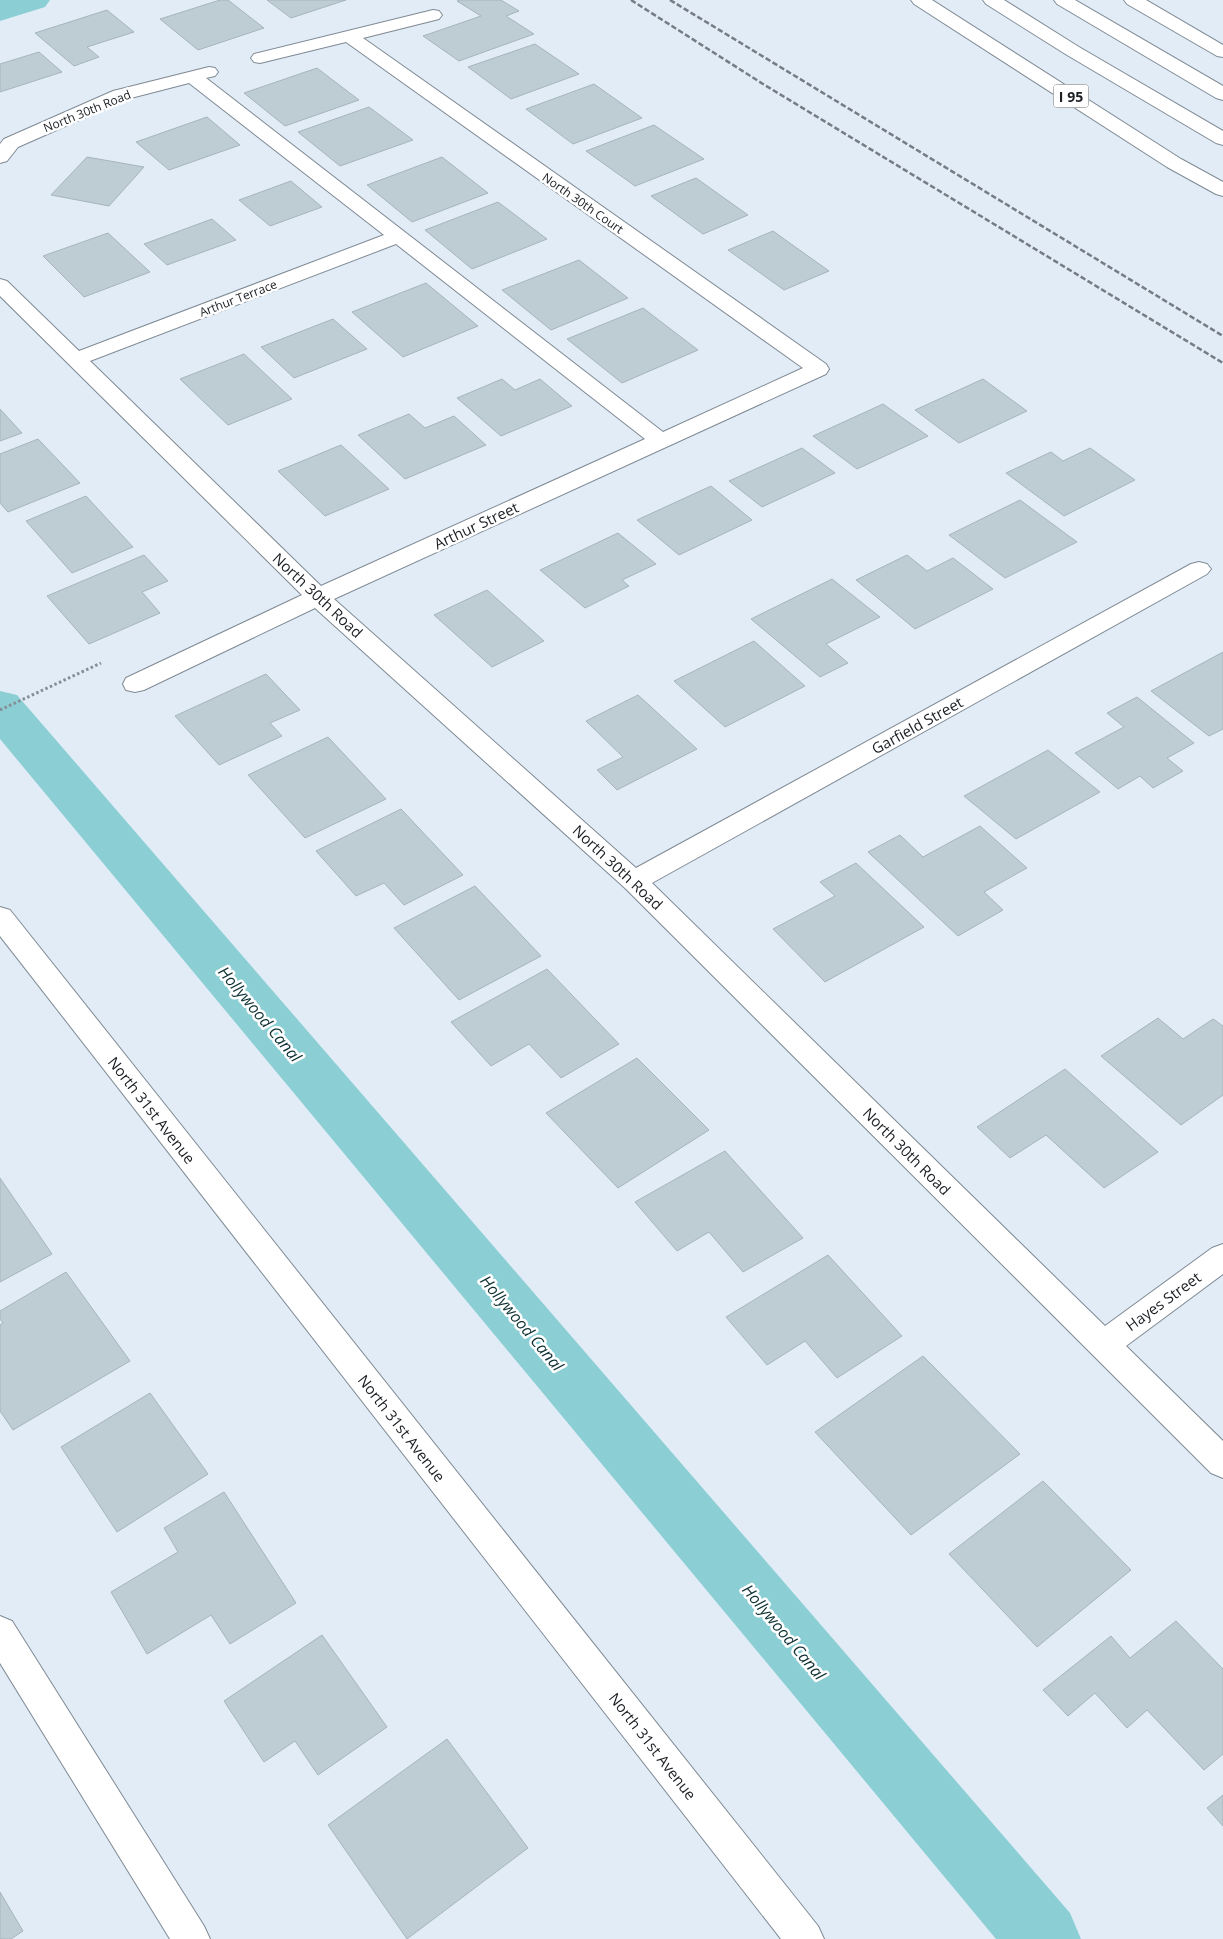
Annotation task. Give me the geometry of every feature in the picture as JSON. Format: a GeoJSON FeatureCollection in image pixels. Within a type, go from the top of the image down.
{"type":"FeatureCollection","features":[{"type":"Feature","properties":{"kind":"main road","name":"I 95"},"geometry":{"type":"LineString","coordinates":[[920,0],[1174,162],[1223,190]]}},
{"type":"Feature","properties":{"kind":"main road"},"geometry":{"type":"LineString","coordinates":[[992,0],[1073,51],[1223,138]]}},
{"type":"Feature","properties":{"kind":"main road"},"geometry":{"type":"LineString","coordinates":[[1063,0],[1223,94]]}},
{"type":"Feature","properties":{"kind":"main road"},"geometry":{"type":"LineString","coordinates":[[1133,0],[1223,52]]}},
{"type":"Feature","properties":{"kind":"main road"},"geometry":{"type":"LineString","coordinates":[[260,58],[433,14]]}},
{"type":"Feature","properties":{"kind":"main road","name":"North 30th Court"},"geometry":{"type":"LineString","coordinates":[[348,35],[818,369]]}},
{"type":"Feature","properties":{"kind":"main road","name":"North 30th Road"},"geometry":{"type":"LineString","coordinates":[[0,156],[11,143],[120,95],[201,74],[399,236]]}},
{"type":"Feature","properties":{"kind":"main road"},"geometry":{"type":"LineString","coordinates":[[399,236],[661,441]]}},
{"type":"Feature","properties":{"kind":"main road","name":"Arthur Terrace"},"geometry":{"type":"LineString","coordinates":[[76,359],[399,236]]}},
{"type":"Feature","properties":{"kind":"main road","name":"North 30th Road"},"geometry":{"type":"LineString","coordinates":[[0,285],[318,597],[634,881],[1223,1463]]}},
{"type":"Feature","properties":{"kind":"main road","name":"Arthur Street"},"geometry":{"type":"LineString","coordinates":[[135,684],[318,597],[818,369]]}},
{"type":"Feature","properties":{"kind":"main road","name":"Garfield Street"},"geometry":{"type":"LineString","coordinates":[[634,881],[1199,569]]}},
{"type":"Feature","properties":{"kind":"main road","name":"North 31st Avenue"},"geometry":{"type":"LineString","coordinates":[[0,917],[805,1939]]}},
{"type":"Feature","properties":{"kind":"main road","name":"Hayes Street"},"geometry":{"type":"LineString","coordinates":[[1103,1345],[1223,1257]]}},
{"type":"Feature","properties":{"kind":"main road"},"geometry":{"type":"LineString","coordinates":[[0,1632],[191,1939]]}},
{"type":"Feature","properties":{"kind":"path"},"geometry":{"type":"LineString","coordinates":[[0,710],[56,684]]}},
{"type":"Feature","properties":{"kind":"building"},"geometry":{"type":"Polygon","coordinates":[[[220,0],[228,0],[264,28],[198,50],[160,19],[220,0]]]}},
{"type":"Feature","properties":{"kind":"building"},"geometry":{"type":"Polygon","coordinates":[[[267,0],[346,0],[291,18],[267,0]]]}},
{"type":"Feature","properties":{"kind":"building"},"geometry":{"type":"Polygon","coordinates":[[[501,0],[519,11],[506,16],[534,34],[459,61],[423,36],[481,16],[457,1],[501,0]]]}},
{"type":"Feature","properties":{"kind":"building"},"geometry":{"type":"Polygon","coordinates":[[[107,10],[134,32],[87,47],[99,57],[74,66],[35,33],[107,10]]]}},
{"type":"Feature","properties":{"kind":"building"},"geometry":{"type":"Polygon","coordinates":[[[535,44],[579,74],[511,99],[468,67],[535,44]]]}},
{"type":"Feature","properties":{"kind":"building"},"geometry":{"type":"Polygon","coordinates":[[[39,52],[62,72],[0,92],[0,64],[39,52]]]}},
{"type":"Feature","properties":{"kind":"building"},"geometry":{"type":"Polygon","coordinates":[[[317,68],[359,100],[285,126],[244,93],[317,68]]]}},
{"type":"Feature","properties":{"kind":"building"},"geometry":{"type":"Polygon","coordinates":[[[594,84],[642,118],[573,144],[526,109],[594,84]]]}},
{"type":"Feature","properties":{"kind":"building"},"geometry":{"type":"Polygon","coordinates":[[[369,107],[413,140],[340,166],[298,132],[369,107]]]}},
{"type":"Feature","properties":{"kind":"building"},"geometry":{"type":"Polygon","coordinates":[[[207,117],[240,145],[169,170],[136,142],[207,117]]]}},
{"type":"Feature","properties":{"kind":"building"},"geometry":{"type":"Polygon","coordinates":[[[654,125],[704,159],[635,186],[586,151],[654,125]]]}},
{"type":"Feature","properties":{"kind":"building"},"geometry":{"type":"Polygon","coordinates":[[[87,157],[144,167],[109,206],[51,195],[87,157]]]}},
{"type":"Feature","properties":{"kind":"building"},"geometry":{"type":"Polygon","coordinates":[[[442,157],[488,193],[412,222],[367,185],[442,157]]]}},
{"type":"Feature","properties":{"kind":"building"},"geometry":{"type":"Polygon","coordinates":[[[696,178],[748,215],[703,234],[651,196],[696,178]]]}},
{"type":"Feature","properties":{"kind":"building"},"geometry":{"type":"Polygon","coordinates":[[[291,181],[322,207],[270,226],[239,200],[291,181]]]}},
{"type":"Feature","properties":{"kind":"building"},"geometry":{"type":"Polygon","coordinates":[[[498,202],[547,239],[472,269],[425,230],[498,202]]]}},
{"type":"Feature","properties":{"kind":"building"},"geometry":{"type":"Polygon","coordinates":[[[212,219],[236,240],[167,265],[144,244],[212,219]]]}},
{"type":"Feature","properties":{"kind":"building"},"geometry":{"type":"Polygon","coordinates":[[[773,231],[829,271],[784,290],[728,250],[773,231]]]}},
{"type":"Feature","properties":{"kind":"building"},"geometry":{"type":"Polygon","coordinates":[[[108,233],[150,272],[84,297],[43,256],[108,233]]]}},
{"type":"Feature","properties":{"kind":"building"},"geometry":{"type":"Polygon","coordinates":[[[579,260],[628,298],[551,330],[502,290],[579,260]]]}},
{"type":"Feature","properties":{"kind":"building"},"geometry":{"type":"Polygon","coordinates":[[[426,283],[478,326],[403,357],[352,312],[426,283]]]}},
{"type":"Feature","properties":{"kind":"building"},"geometry":{"type":"Polygon","coordinates":[[[643,308],[698,350],[622,383],[567,339],[643,308]]]}},
{"type":"Feature","properties":{"kind":"building"},"geometry":{"type":"Polygon","coordinates":[[[333,319],[367,349],[294,378],[261,347],[333,319]]]}},
{"type":"Feature","properties":{"kind":"building"},"geometry":{"type":"Polygon","coordinates":[[[244,354],[292,399],[228,425],[180,379],[244,354]]]}},
{"type":"Feature","properties":{"kind":"building"},"geometry":{"type":"Polygon","coordinates":[[[502,379],[515,390],[540,379],[572,406],[501,436],[457,398],[502,379]]]}},
{"type":"Feature","properties":{"kind":"building"},"geometry":{"type":"Polygon","coordinates":[[[983,379],[1027,411],[959,443],[915,410],[983,379]]]}},
{"type":"Feature","properties":{"kind":"building"},"geometry":{"type":"Polygon","coordinates":[[[883,404],[928,436],[857,469],[813,436],[883,404]]]}},
{"type":"Feature","properties":{"kind":"building"},"geometry":{"type":"Polygon","coordinates":[[[0,409],[22,433],[0,441],[0,409]]]}},
{"type":"Feature","properties":{"kind":"building"},"geometry":{"type":"Polygon","coordinates":[[[409,414],[425,428],[454,416],[486,445],[405,479],[358,435],[409,414]]]}},
{"type":"Feature","properties":{"kind":"building"},"geometry":{"type":"Polygon","coordinates":[[[38,439],[80,483],[8,512],[0,503],[0,454],[38,439]]]}},
{"type":"Feature","properties":{"kind":"building"},"geometry":{"type":"Polygon","coordinates":[[[341,445],[389,489],[325,516],[278,471],[341,445]]]}},
{"type":"Feature","properties":{"kind":"building"},"geometry":{"type":"Polygon","coordinates":[[[802,448],[835,473],[762,507],[729,481],[802,448]]]}},
{"type":"Feature","properties":{"kind":"building"},"geometry":{"type":"Polygon","coordinates":[[[1090,448],[1135,480],[1064,516],[1006,473],[1051,452],[1063,461],[1090,448]]]}},
{"type":"Feature","properties":{"kind":"building"},"geometry":{"type":"Polygon","coordinates":[[[711,486],[752,520],[679,555],[637,520],[711,486]]]}},
{"type":"Feature","properties":{"kind":"building"},"geometry":{"type":"Polygon","coordinates":[[[86,496],[133,547],[72,573],[26,521],[86,496]]]}},
{"type":"Feature","properties":{"kind":"building"},"geometry":{"type":"Polygon","coordinates":[[[1020,500],[1077,542],[1005,578],[949,535],[1020,500]]]}},
{"type":"Feature","properties":{"kind":"building"},"geometry":{"type":"Polygon","coordinates":[[[618,533],[656,564],[622,580],[629,586],[585,608],[540,570],[618,533]]]}},
{"type":"Feature","properties":{"kind":"building"},"geometry":{"type":"Polygon","coordinates":[[[144,555],[168,581],[142,592],[160,613],[89,644],[47,596],[144,555]]]}},
{"type":"Feature","properties":{"kind":"building"},"geometry":{"type":"Polygon","coordinates":[[[907,555],[927,571],[953,558],[993,589],[915,629],[856,580],[907,555]]]}},
{"type":"Feature","properties":{"kind":"building"},"geometry":{"type":"Polygon","coordinates":[[[832,579],[880,617],[826,644],[848,663],[820,677],[751,619],[832,579]]]}},
{"type":"Feature","properties":{"kind":"building"},"geometry":{"type":"Polygon","coordinates":[[[487,590],[544,641],[492,667],[434,615],[487,590]]]}},
{"type":"Feature","properties":{"kind":"building"},"geometry":{"type":"Polygon","coordinates":[[[754,641],[805,686],[725,727],[674,681],[754,641]]]}},
{"type":"Feature","properties":{"kind":"building"},"geometry":{"type":"Polygon","coordinates":[[[1223,652],[1223,729],[1209,736],[1151,691],[1223,652]]]}},
{"type":"Feature","properties":{"kind":"building"},"geometry":{"type":"Polygon","coordinates":[[[266,674],[300,710],[270,723],[282,736],[219,765],[175,716],[266,674]]]}},
{"type":"Feature","properties":{"kind":"building"},"geometry":{"type":"Polygon","coordinates":[[[638,695],[697,749],[617,790],[597,770],[623,757],[586,721],[638,695]]]}},
{"type":"Feature","properties":{"kind":"building"},"geometry":{"type":"Polygon","coordinates":[[[1137,697],[1194,743],[1167,758],[1183,771],[1153,788],[1140,776],[1118,789],[1075,753],[1124,727],[1107,713],[1137,697]]]}},
{"type":"Feature","properties":{"kind":"building"},"geometry":{"type":"Polygon","coordinates":[[[328,737],[386,799],[305,838],[248,775],[328,737]]]}},
{"type":"Feature","properties":{"kind":"building"},"geometry":{"type":"Polygon","coordinates":[[[1048,750],[1100,792],[1016,839],[964,796],[1048,750]]]}},
{"type":"Feature","properties":{"kind":"building"},"geometry":{"type":"Polygon","coordinates":[[[401,809],[463,875],[404,905],[384,883],[356,896],[316,851],[401,809]]]}},
{"type":"Feature","properties":{"kind":"building"},"geometry":{"type":"Polygon","coordinates":[[[980,826],[1027,868],[984,892],[1003,910],[958,936],[868,852],[900,835],[923,857],[980,826]]]}},
{"type":"Feature","properties":{"kind":"building"},"geometry":{"type":"Polygon","coordinates":[[[856,863],[924,927],[825,982],[773,929],[835,896],[820,882],[856,863]]]}},
{"type":"Feature","properties":{"kind":"building"},"geometry":{"type":"Polygon","coordinates":[[[475,886],[541,956],[459,1000],[394,928],[475,886]]]}},
{"type":"Feature","properties":{"kind":"building"},"geometry":{"type":"Polygon","coordinates":[[[547,969],[619,1044],[561,1078],[529,1044],[491,1066],[451,1022],[547,969]]]}},
{"type":"Feature","properties":{"kind":"building"},"geometry":{"type":"Polygon","coordinates":[[[1158,1018],[1183,1039],[1213,1019],[1223,1026],[1223,1095],[1181,1125],[1101,1056],[1158,1018]]]}},
{"type":"Feature","properties":{"kind":"building"},"geometry":{"type":"Polygon","coordinates":[[[637,1058],[709,1130],[618,1188],[546,1113],[637,1058]]]}},
{"type":"Feature","properties":{"kind":"building"},"geometry":{"type":"Polygon","coordinates":[[[1065,1069],[1158,1152],[1104,1188],[1046,1135],[1010,1158],[977,1127],[1065,1069]]]}},
{"type":"Feature","properties":{"kind":"building"},"geometry":{"type":"Polygon","coordinates":[[[725,1151],[803,1238],[743,1272],[709,1232],[677,1251],[635,1202],[725,1151]]]}},
{"type":"Feature","properties":{"kind":"building"},"geometry":{"type":"Polygon","coordinates":[[[0,1178],[52,1254],[0,1282],[0,1178]]]}},
{"type":"Feature","properties":{"kind":"building"},"geometry":{"type":"Polygon","coordinates":[[[828,1255],[902,1336],[837,1378],[805,1341],[767,1365],[726,1317],[828,1255]]]}},
{"type":"Feature","properties":{"kind":"building"},"geometry":{"type":"Polygon","coordinates":[[[66,1272],[130,1361],[13,1430],[0,1411],[0,1325],[3,1323],[0,1319],[0,1311],[66,1272]]]}},
{"type":"Feature","properties":{"kind":"building"},"geometry":{"type":"Polygon","coordinates":[[[923,1356],[1020,1454],[911,1535],[815,1432],[923,1356]]]}},
{"type":"Feature","properties":{"kind":"building"},"geometry":{"type":"Polygon","coordinates":[[[150,1393],[208,1474],[117,1532],[61,1447],[150,1393]]]}},
{"type":"Feature","properties":{"kind":"building"},"geometry":{"type":"Polygon","coordinates":[[[1043,1481],[1131,1570],[1037,1647],[949,1554],[1043,1481]]]}},
{"type":"Feature","properties":{"kind":"building"},"geometry":{"type":"Polygon","coordinates":[[[224,1492],[296,1603],[230,1644],[211,1615],[147,1654],[111,1592],[178,1552],[164,1528],[224,1492]]]}},
{"type":"Feature","properties":{"kind":"building"},"geometry":{"type":"Polygon","coordinates":[[[1176,1621],[1223,1669],[1223,1754],[1204,1770],[1147,1710],[1127,1728],[1095,1693],[1068,1716],[1043,1690],[1111,1636],[1130,1658],[1176,1621]]]}},
{"type":"Feature","properties":{"kind":"building"},"geometry":{"type":"Polygon","coordinates":[[[322,1635],[387,1727],[318,1775],[295,1741],[264,1762],[224,1701],[322,1635]]]}},
{"type":"Feature","properties":{"kind":"building"},"geometry":{"type":"Polygon","coordinates":[[[447,1739],[528,1848],[407,1939],[328,1825],[447,1739]]]}},
{"type":"Feature","properties":{"kind":"building"},"geometry":{"type":"Polygon","coordinates":[[[1223,1795],[1223,1826],[1207,1808],[1223,1795]]]}},
{"type":"Feature","properties":{"kind":"building"},"geometry":{"type":"Polygon","coordinates":[[[0,1892],[23,1931],[11,1939],[0,1939],[0,1892]]]}},
{"type":"Feature","properties":{"kind":"waterway","name":"Hollywood Canal"},"geometry":{"type":"LineString","coordinates":[[0,11],[33,0]]}},
{"type":"Feature","properties":{"kind":"waterway","name":"Hollywood Canal"},"geometry":{"type":"LineString","coordinates":[[0,707],[1044,1939]]}},
{"type":"Feature","properties":{"kind":"railway"},"geometry":{"type":"LineString","coordinates":[[631,0],[763,84],[1223,363]]}},
{"type":"Feature","properties":{"kind":"railway"},"geometry":{"type":"LineString","coordinates":[[670,0],[1223,336]]}}]}
